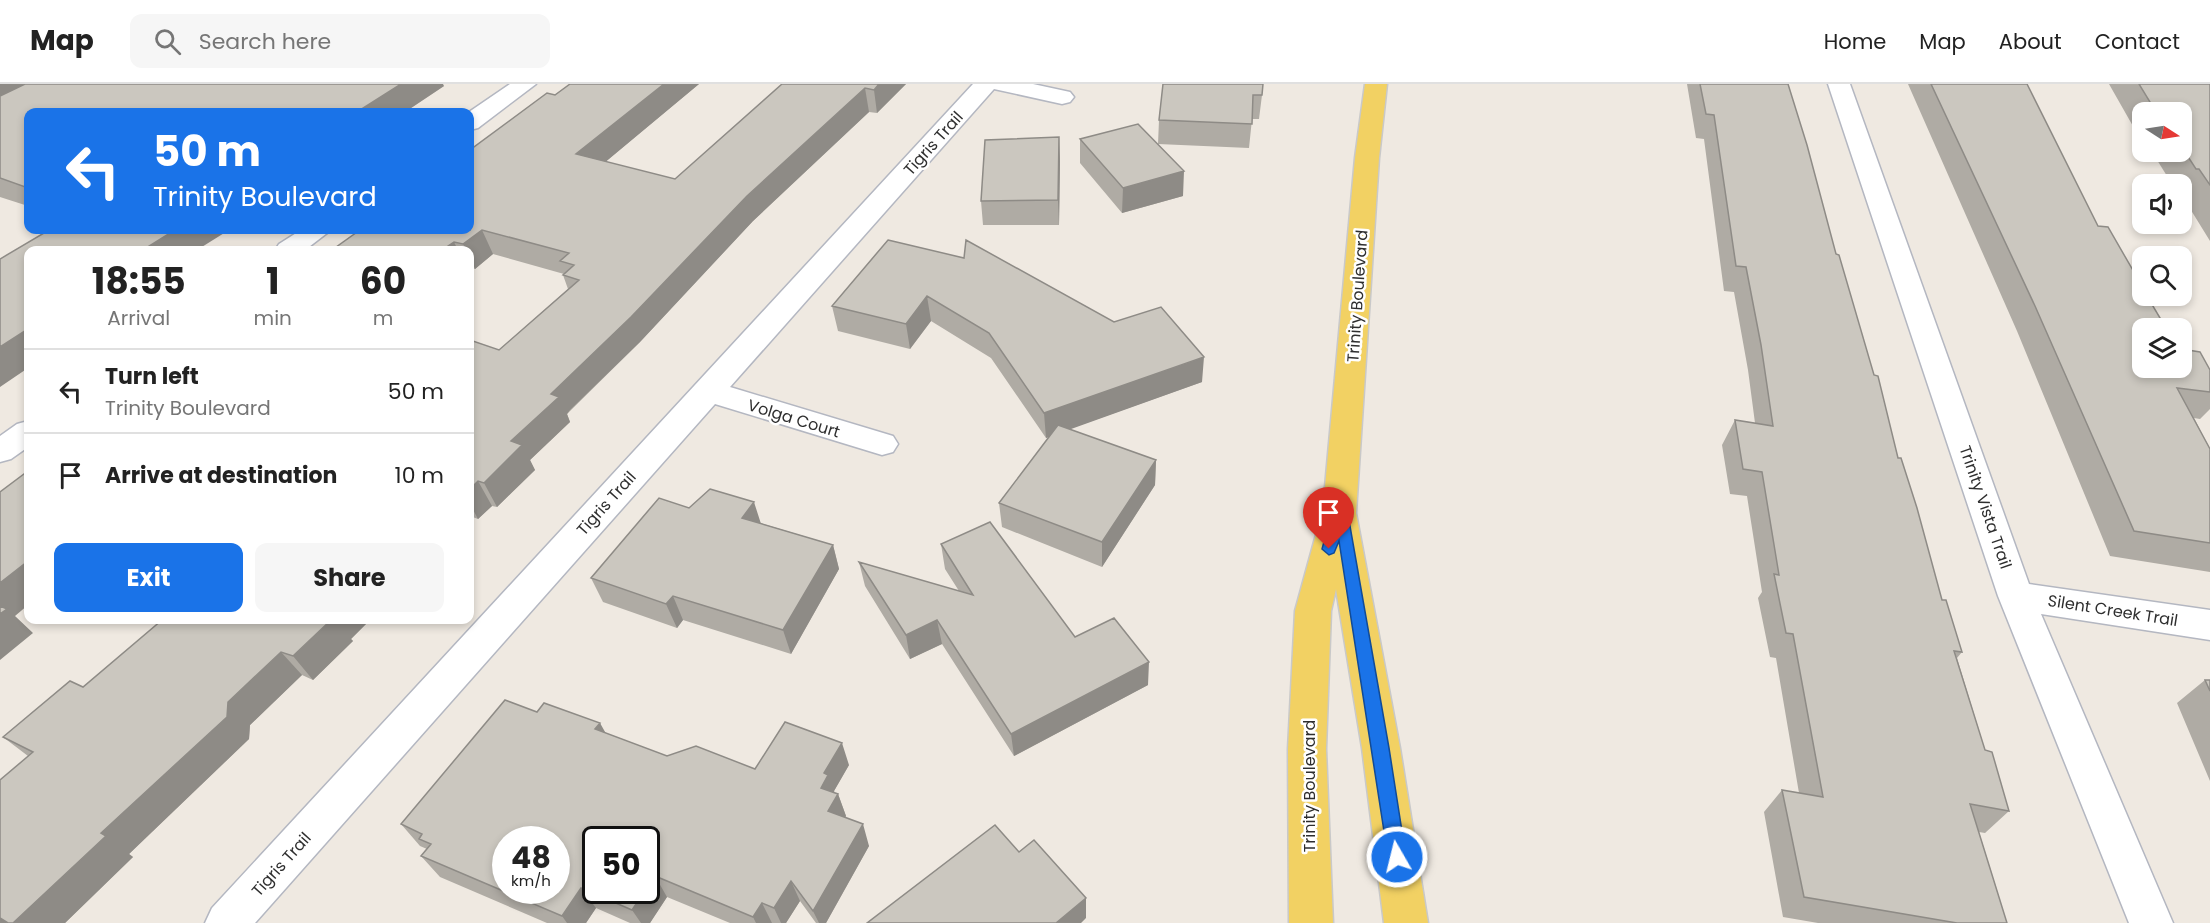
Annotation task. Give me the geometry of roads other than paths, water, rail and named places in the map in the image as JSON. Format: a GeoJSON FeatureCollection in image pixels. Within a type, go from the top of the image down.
{"type":"FeatureCollection","features":[{"type":"Feature","properties":{"kind":"main road","name":"Trinity Boulevard"},"geometry":{"type":"LineString","coordinates":[[1311,923],[1307,749],[1313,610],[1340,509],[1358,308],[1367,158],[1376,84]]}},
{"type":"Feature","properties":{"kind":"main road","name":"Trinity Boulevard"},"geometry":{"type":"LineString","coordinates":[[1340,509],[1381,748],[1406,923]]}},
{"type":"Feature","properties":{"kind":"street"},"geometry":{"type":"LineString","coordinates":[[474,120],[525,84]]}},
{"type":"Feature","properties":{"kind":"street","name":"Tigris Trail"},"geometry":{"type":"LineString","coordinates":[[227,923],[986,84]]}},
{"type":"Feature","properties":{"kind":"street"},"geometry":{"type":"LineString","coordinates":[[1000,84],[1062,97]]}},
{"type":"Feature","properties":{"kind":"street","name":"Trinity Vista Trail"},"geometry":{"type":"LineString","coordinates":[[1839,84],[2016,596],[2151,923]]}},
{"type":"Feature","properties":{"kind":"street"},"geometry":{"type":"LineString","coordinates":[[294,246],[312,234]]}},
{"type":"Feature","properties":{"kind":"street","name":"Volga Court"},"geometry":{"type":"LineString","coordinates":[[707,391],[882,444]]}},
{"type":"Feature","properties":{"kind":"street"},"geometry":{"type":"LineString","coordinates":[[0,451],[24,435]]}},
{"type":"Feature","properties":{"kind":"street","name":"Silent Creek Trail"},"geometry":{"type":"LineString","coordinates":[[2016,596],[2210,625]]}}]}
